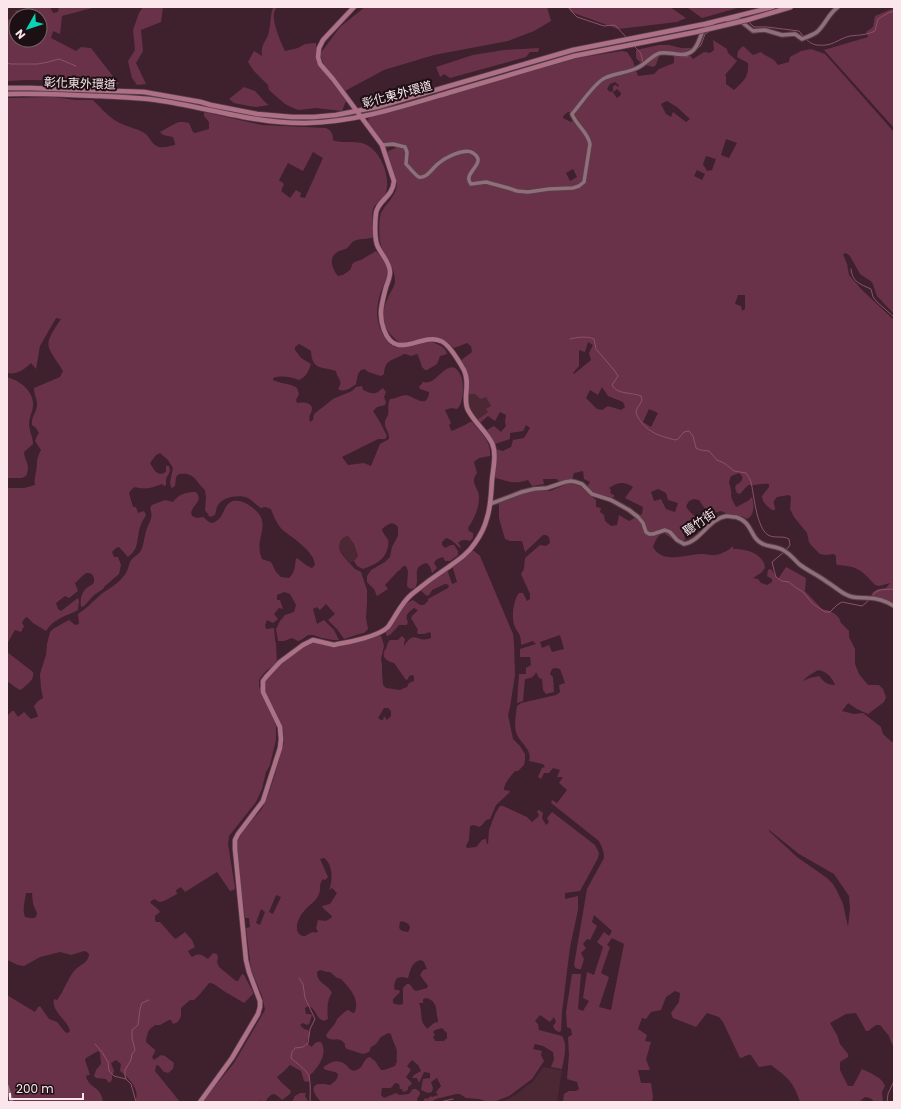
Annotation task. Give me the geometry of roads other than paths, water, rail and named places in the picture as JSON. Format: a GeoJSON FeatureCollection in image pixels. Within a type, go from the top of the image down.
{"type":"FeatureCollection","features":[{"type":"Feature","properties":{"kind":"main road"},"geometry":{"type":"LineString","coordinates":[[200,1102],[232,1058],[260,1011],[260,1001],[246,960],[235,840],[263,802],[280,748],[280,727],[263,692],[263,681],[280,662],[303,645],[313,640],[334,645],[383,631],[388,626],[402,604],[411,595],[463,557],[471,549],[480,536],[488,517],[490,504],[494,456],[493,448],[492,444],[468,410],[466,400],[467,378],[464,370],[448,346],[442,341],[434,339],[395,345],[389,340],[384,330],[380,308],[390,271],[377,242],[376,212],[391,192],[394,186],[394,181],[382,145],[320,64],[318,57],[318,52],[324,40],[354,7]]}},
{"type":"Feature","properties":{"kind":"main road"},"geometry":{"type":"LineString","coordinates":[[397,103],[447,89],[576,46],[694,24],[764,7]]}},
{"type":"Feature","properties":{"kind":"main road","name":"彰化東外環道"},"geometry":{"type":"LineString","coordinates":[[447,89],[567,51],[705,24],[773,7]]}},
{"type":"Feature","properties":{"kind":"main road","name":"彰化東外環道"},"geometry":{"type":"LineString","coordinates":[[447,89],[573,53],[747,18],[783,7]]}},
{"type":"Feature","properties":{"kind":"main road"},"geometry":{"type":"LineString","coordinates":[[397,103],[574,56],[701,31],[747,20],[790,7]]}},
{"type":"Feature","properties":{"kind":"main road","name":"彰化東外環道"},"geometry":{"type":"LineString","coordinates":[[7,87],[101,92]]}},
{"type":"Feature","properties":{"kind":"main road"},"geometry":{"type":"LineString","coordinates":[[101,92],[131,89],[156,96],[201,102],[228,110],[303,121],[368,111]]}},
{"type":"Feature","properties":{"kind":"main road"},"geometry":{"type":"LineString","coordinates":[[101,92],[130,97],[156,96]]}},
{"type":"Feature","properties":{"kind":"main road","name":"彰化東外環道"},"geometry":{"type":"LineString","coordinates":[[7,93],[101,92]]}},
{"type":"Feature","properties":{"kind":"main road","name":"彰化東外環道"},"geometry":{"type":"LineString","coordinates":[[368,111],[397,103]]}},
{"type":"Feature","properties":{"kind":"main road"},"geometry":{"type":"LineString","coordinates":[[325,118],[368,111]]}},
{"type":"Feature","properties":{"kind":"street"},"geometry":{"type":"LineString","coordinates":[[382,145],[393,144],[405,148],[407,152],[406,164],[417,176],[422,177],[439,162],[455,154],[468,151],[472,152],[477,158],[476,167],[470,173],[468,178],[471,184],[486,182],[517,191],[528,192],[573,188],[584,182],[590,144],[589,139],[572,114],[597,84],[604,78],[638,68],[660,53],[666,52],[683,54],[690,52],[698,45],[703,30],[709,25],[738,19],[753,31],[765,30],[782,35],[795,34],[802,39],[816,33],[830,14],[838,7]]}},
{"type":"Feature","properties":{"kind":"street","name":"聽竹街"},"geometry":{"type":"LineString","coordinates":[[490,504],[522,492],[547,488],[559,483],[571,481],[580,483],[592,494],[611,500],[629,510],[643,522],[646,532],[649,534],[665,530],[670,532],[677,540],[684,544],[690,542],[720,518],[732,516],[743,520],[758,541],[762,544],[782,549],[807,569],[847,595],[858,598],[880,599],[894,606]]}},
{"type":"Feature","properties":{"kind":"street"},"geometry":{"type":"LineString","coordinates":[[7,1086],[12,1102]]}},
{"type":"Feature","properties":{"kind":"waterway"},"geometry":{"type":"LineString","coordinates":[[569,7],[577,17],[604,26],[614,25],[626,37]]}},
{"type":"Feature","properties":{"kind":"waterway"},"geometry":{"type":"LineString","coordinates":[[806,39],[812,44],[827,45],[846,37],[863,35],[875,31],[878,19],[894,11]]}},
{"type":"Feature","properties":{"kind":"waterway"},"geometry":{"type":"LineString","coordinates":[[748,21],[754,27],[799,31],[804,37]]}},
{"type":"Feature","properties":{"kind":"waterway"},"geometry":{"type":"LineString","coordinates":[[695,51],[701,45],[705,34],[710,31]]}},
{"type":"Feature","properties":{"kind":"waterway"},"geometry":{"type":"LineString","coordinates":[[634,46],[640,53],[643,63]]}},
{"type":"Feature","properties":{"kind":"waterway"},"geometry":{"type":"LineString","coordinates":[[663,54],[687,57],[692,53]]}},
{"type":"Feature","properties":{"kind":"waterway"},"geometry":{"type":"LineString","coordinates":[[645,65],[660,55]]}},
{"type":"Feature","properties":{"kind":"waterway"},"geometry":{"type":"LineString","coordinates":[[7,63],[38,64],[59,59],[76,66]]}},
{"type":"Feature","properties":{"kind":"waterway"},"geometry":{"type":"LineString","coordinates":[[851,269],[855,280],[871,289],[873,297],[877,302],[894,317]]}},
{"type":"Feature","properties":{"kind":"waterway"},"geometry":{"type":"LineString","coordinates":[[570,339],[582,337],[594,339],[596,349],[618,376],[612,385],[614,388],[621,392],[641,396],[642,400],[636,412],[641,422],[652,432],[675,440],[678,439],[684,432],[689,431],[693,436],[696,448],[709,451],[717,460],[724,463],[734,471],[746,473],[751,482],[758,518],[764,531],[773,537],[784,537],[789,539],[790,545],[786,550]]}},
{"type":"Feature","properties":{"kind":"waterway"},"geometry":{"type":"LineString","coordinates":[[784,552],[772,562],[776,577],[782,581],[789,582],[803,592],[813,604],[825,612],[830,612],[842,602],[862,606],[869,599]]}},
{"type":"Feature","properties":{"kind":"waterway"},"geometry":{"type":"LineString","coordinates":[[871,597],[878,591],[894,589]]}},
{"type":"Feature","properties":{"kind":"waterway"},"geometry":{"type":"LineString","coordinates":[[299,978],[303,984],[305,998],[315,1019],[310,1029],[308,1043],[303,1047],[295,1048],[292,1052],[291,1058],[308,1073],[310,1102]]}},
{"type":"Feature","properties":{"kind":"waterway"},"geometry":{"type":"LineString","coordinates":[[136,1102],[131,1084],[126,1079],[125,1070],[135,1050],[132,1030],[138,1025],[142,1003],[149,1000]]}},
{"type":"Feature","properties":{"kind":"waterway"},"geometry":{"type":"LineString","coordinates":[[95,1044],[108,1062],[109,1071],[114,1076],[126,1079]]}},
{"type":"Feature","properties":{"kind":"waterway"},"geometry":{"type":"LineString","coordinates":[[887,1102],[888,1094],[894,1081]]}},
{"type":"Feature","properties":{"kind":"waterway"},"geometry":{"type":"LineString","coordinates":[[440,1102],[453,1099]]}}]}
